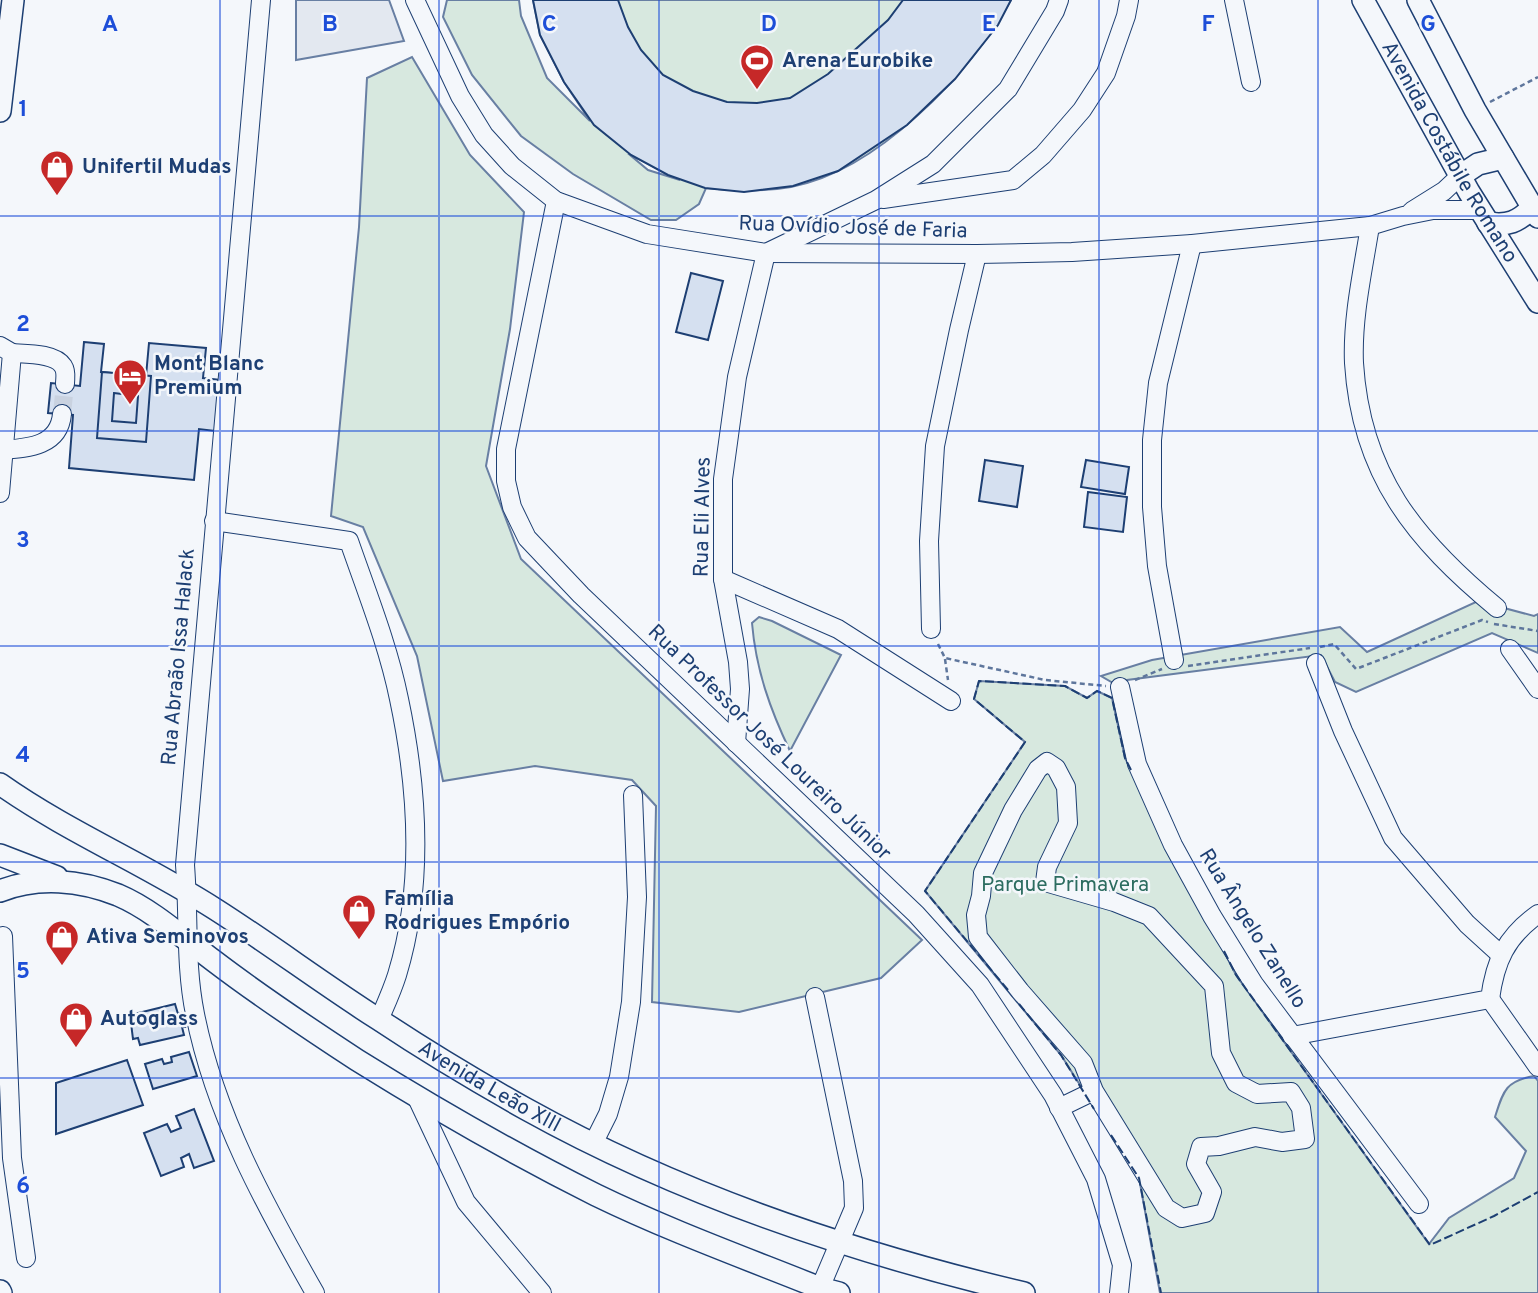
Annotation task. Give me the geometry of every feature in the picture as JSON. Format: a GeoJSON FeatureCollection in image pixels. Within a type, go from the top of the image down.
{"type":"FeatureCollection","features":[{"type":"Feature","properties":{"kind":"main road"},"geometry":{"type":"LineString","coordinates":[[0,111],[13,0]]}},
{"type":"Feature","properties":{"kind":"main road","name":"Avenida Costábile Romano"},"geometry":{"type":"LineString","coordinates":[[1363,0],[1460,176],[1538,302]]}},
{"type":"Feature","properties":{"kind":"main road","name":"Avenida Costábile Romano"},"geometry":{"type":"LineString","coordinates":[[1418,0],[1475,110],[1535,212]]}},
{"type":"Feature","properties":{"kind":"main road"},"geometry":{"type":"LineString","coordinates":[[1460,176],[1478,164],[1503,158]]}},
{"type":"Feature","properties":{"kind":"main road"},"geometry":{"type":"LineString","coordinates":[[1484,216],[1501,225],[1515,223],[1535,212]]}},
{"type":"Feature","properties":{"kind":"main road","name":"Avenida Leão XIII"},"geometry":{"type":"LineString","coordinates":[[0,784],[187,892],[379,1020],[525,1108],[593,1144],[685,1185],[841,1241],[950,1276],[1024,1293]]}},
{"type":"Feature","properties":{"kind":"main road"},"geometry":{"type":"LineString","coordinates":[[0,855],[66,881],[117,895],[148,912],[302,1025],[415,1097],[511,1151],[598,1196],[826,1291]]}},
{"type":"Feature","properties":{"kind":"main road"},"geometry":{"type":"LineString","coordinates":[[0,891],[20,883],[66,881]]}},
{"type":"Feature","properties":{"kind":"street","name":"Rua Abraão Issa Halack"},"geometry":{"type":"LineString","coordinates":[[261,0],[185,865],[187,940],[195,1013],[218,1099],[261,1198],[315,1293]]}},
{"type":"Feature","properties":{"kind":"street"},"geometry":{"type":"LineString","coordinates":[[766,253],[876,200],[933,164],[1008,89],[1059,0]]}},
{"type":"Feature","properties":{"kind":"street"},"geometry":{"type":"LineString","coordinates":[[876,200],[1013,180],[1043,155],[1082,110],[1106,73],[1129,0]]}},
{"type":"Feature","properties":{"kind":"street"},"geometry":{"type":"LineString","coordinates":[[1234,0],[1251,82]]}},
{"type":"Feature","properties":{"kind":"street","name":"Rua Ovídio José de Faria"},"geometry":{"type":"LineString","coordinates":[[423,5],[460,96],[484,135],[512,166],[556,201],[647,234],[766,253],[1072,252],[1192,244],[1370,226],[1403,216],[1457,209],[1484,216]]}},
{"type":"Feature","properties":{"kind":"street","name":"Rua Ovídio José de Faria"},"geometry":{"type":"LineString","coordinates":[[1403,216],[1444,191],[1460,176]]}},
{"type":"Feature","properties":{"kind":"street","name":"Rua Professor José Loureiro Júnior"},"geometry":{"type":"LineString","coordinates":[[556,201],[506,449],[506,481],[512,507],[527,538],[581,595],[790,797],[916,914],[980,985],[1059,1108],[1096,1179],[1122,1265],[1119,1293]]}},
{"type":"Feature","properties":{"kind":"street"},"geometry":{"type":"LineString","coordinates":[[1370,226],[1358,303],[1354,363],[1363,426],[1383,478],[1415,530],[1461,578],[1497,608]]}},
{"type":"Feature","properties":{"kind":"street"},"geometry":{"type":"LineString","coordinates":[[1174,660],[1157,566],[1152,507],[1152,440],[1158,383],[1192,244]]}},
{"type":"Feature","properties":{"kind":"street","name":"Rua Eli Alves"},"geometry":{"type":"LineString","coordinates":[[736,743],[740,689],[738,662],[723,579],[723,479],[737,377],[766,253]]}},
{"type":"Feature","properties":{"kind":"street"},"geometry":{"type":"LineString","coordinates":[[931,629],[929,541],[935,446],[977,254]]}},
{"type":"Feature","properties":{"kind":"street"},"geometry":{"type":"LineString","coordinates":[[0,500],[6,349],[55,359],[65,370],[65,384]]}},
{"type":"Feature","properties":{"kind":"street"},"geometry":{"type":"LineString","coordinates":[[3,450],[39,445],[55,435],[61,426],[62,414]]}},
{"type":"Feature","properties":{"kind":"street"},"geometry":{"type":"LineString","coordinates":[[214,521],[349,541],[380,628],[399,699],[414,792],[415,863],[408,926],[397,976],[379,1020]]}},
{"type":"Feature","properties":{"kind":"street"},"geometry":{"type":"LineString","coordinates":[[723,579],[838,629],[951,701]]}},
{"type":"Feature","properties":{"kind":"street"},"geometry":{"type":"LineString","coordinates":[[1510,649],[1538,689]]}},
{"type":"Feature","properties":{"kind":"street"},"geometry":{"type":"LineString","coordinates":[[1315,663],[1343,731],[1394,838],[1467,924],[1501,955]]}},
{"type":"Feature","properties":{"kind":"street","name":"Rua Ângelo Zanello"},"geometry":{"type":"LineString","coordinates":[[1120,687],[1137,764],[1173,845],[1212,916],[1254,984],[1419,1203]]}},
{"type":"Feature","properties":{"kind":"street"},"geometry":{"type":"LineString","coordinates":[[1046,762],[1056,768],[1066,787],[1069,823],[1047,867],[1045,882],[1114,902],[1149,916],[1214,986],[1221,1053],[1236,1083],[1257,1094],[1291,1092],[1301,1108],[1305,1139],[1282,1142],[1255,1137],[1219,1146],[1201,1147],[1196,1164],[1212,1192],[1205,1213],[1182,1218],[1166,1208],[1094,1091],[1083,1063],[1020,991],[978,937],[976,915],[983,873],[1013,810],[1038,769],[1046,762]]}},
{"type":"Feature","properties":{"kind":"street"},"geometry":{"type":"LineString","coordinates":[[593,1144],[608,1114],[619,1077],[631,1002],[637,897],[633,795]]}},
{"type":"Feature","properties":{"kind":"street"},"geometry":{"type":"LineString","coordinates":[[1538,914],[1521,927],[1501,955],[1493,974],[1490,999],[1538,1067]]}},
{"type":"Feature","properties":{"kind":"street"},"geometry":{"type":"LineString","coordinates":[[3,936],[6,1160],[26,1258]]}},
{"type":"Feature","properties":{"kind":"street"},"geometry":{"type":"LineString","coordinates":[[815,997],[853,1181],[854,1208],[826,1291]]}},
{"type":"Feature","properties":{"kind":"street"},"geometry":{"type":"LineString","coordinates":[[1293,1035],[1490,999]]}},
{"type":"Feature","properties":{"kind":"street"},"geometry":{"type":"LineString","coordinates":[[1059,1108],[1094,1091]]}},
{"type":"Feature","properties":{"kind":"street"},"geometry":{"type":"LineString","coordinates":[[415,1097],[466,1202],[542,1293]]}},
{"type":"Feature","properties":{"kind":"path"},"geometry":{"type":"LineString","coordinates":[[1475,110],[1538,77]]}},
{"type":"Feature","properties":{"kind":"path"},"geometry":{"type":"LineString","coordinates":[[1497,608],[1503,628]]}},
{"type":"Feature","properties":{"kind":"path"},"geometry":{"type":"LineString","coordinates":[[931,629],[945,658],[1045,680],[1120,687],[1159,671],[1174,660],[1188,666],[1335,644],[1356,670],[1482,620],[1503,628],[1538,631]]}},
{"type":"Feature","properties":{"kind":"green space","name":"Arena Eurobike"},"geometry":{"type":"Polygon","coordinates":[[[447,0],[519,0],[521,16],[547,78],[590,121],[564,82],[540,35],[533,0],[1011,0],[972,58],[918,115],[888,140],[856,161],[824,177],[791,187],[770,190],[706,188],[699,204],[676,220],[651,220],[573,174],[521,136],[472,75],[443,17],[447,0]],[[630,155],[648,170],[680,180],[630,155]]]}},
{"type":"Feature","properties":{"kind":"green space"},"geometry":{"type":"Polygon","coordinates":[[[412,57],[470,155],[524,212],[510,329],[486,466],[521,559],[922,940],[881,978],[739,1012],[652,1002],[656,806],[632,780],[535,766],[443,781],[417,656],[363,527],[331,516],[359,227],[367,78],[412,57]]]}},
{"type":"Feature","properties":{"kind":"green space"},"geometry":{"type":"Polygon","coordinates":[[[1478,601],[1534,616],[1538,614],[1538,653],[1492,633],[1356,692],[1335,682],[1321,655],[1127,680],[1120,687],[1101,676],[1152,660],[1340,627],[1367,652],[1478,601]]]}},
{"type":"Feature","properties":{"kind":"green space"},"geometry":{"type":"Polygon","coordinates":[[[759,617],[841,655],[790,751],[770,704],[761,673],[752,623],[759,617]]]}},
{"type":"Feature","properties":{"kind":"green space","name":"Parque Primavera"},"geometry":{"type":"Polygon","coordinates":[[[979,681],[1065,686],[1087,698],[1097,691],[1112,698],[1125,758],[1236,975],[1429,1244],[1449,1218],[1514,1178],[1526,1151],[1495,1117],[1507,1089],[1517,1081],[1534,1076],[1538,1081],[1538,1293],[1160,1293],[1139,1178],[1061,1055],[925,891],[1025,742],[974,699],[979,681]]]}},
{"type":"Feature","properties":{"kind":"shaded area"},"geometry":{"type":"Polygon","coordinates":[[[296,0],[389,0],[404,41],[296,60],[296,0]]]}},
{"type":"Feature","properties":{"kind":"building","name":"Arena Eurobike"},"geometry":{"type":"Polygon","coordinates":[[[533,0],[618,0],[628,27],[641,50],[663,75],[693,91],[727,102],[757,103],[790,98],[828,74],[888,20],[903,0],[1011,0],[998,25],[955,79],[907,125],[838,171],[793,186],[744,192],[705,188],[668,175],[631,155],[594,125],[564,82],[540,35],[533,0]]]}},
{"type":"Feature","properties":{"kind":"building"},"geometry":{"type":"Polygon","coordinates":[[[691,273],[723,281],[708,340],[676,332],[691,273]]]}},
{"type":"Feature","properties":{"kind":"building"},"geometry":{"type":"Polygon","coordinates":[[[84,342],[104,344],[101,372],[146,376],[149,343],[206,348],[203,378],[220,380],[215,431],[199,429],[194,480],[69,468],[73,415],[48,413],[51,383],[80,386],[84,342]]]}},
{"type":"Feature","properties":{"kind":"building"},"geometry":{"type":"Polygon","coordinates":[[[102,372],[151,376],[146,442],[97,438],[102,372]]]}},
{"type":"Feature","properties":{"kind":"building"},"geometry":{"type":"Polygon","coordinates":[[[114,393],[138,396],[136,423],[112,421],[114,393]]]}},
{"type":"Feature","properties":{"kind":"building"},"geometry":{"type":"Polygon","coordinates":[[[985,460],[1023,466],[1017,507],[979,501],[985,460]]]}},
{"type":"Feature","properties":{"kind":"building"},"geometry":{"type":"Polygon","coordinates":[[[1086,460],[1129,467],[1125,494],[1081,487],[1086,460]]]}},
{"type":"Feature","properties":{"kind":"building"},"geometry":{"type":"Polygon","coordinates":[[[1088,492],[1127,497],[1123,532],[1084,527],[1088,492]]]}},
{"type":"Feature","properties":{"kind":"building"},"geometry":{"type":"Polygon","coordinates":[[[175,1004],[178,1014],[181,1013],[184,1035],[140,1045],[138,1038],[133,1039],[130,1015],[175,1004]]]}},
{"type":"Feature","properties":{"kind":"building"},"geometry":{"type":"Polygon","coordinates":[[[189,1052],[197,1076],[153,1089],[145,1064],[162,1059],[164,1064],[172,1062],[171,1057],[189,1052]]]}},
{"type":"Feature","properties":{"kind":"building"},"geometry":{"type":"Polygon","coordinates":[[[127,1060],[143,1105],[56,1134],[56,1083],[127,1060]]]}},
{"type":"Feature","properties":{"kind":"building"},"geometry":{"type":"Polygon","coordinates":[[[194,1109],[214,1161],[194,1168],[189,1154],[181,1158],[184,1167],[161,1176],[144,1133],[167,1124],[171,1132],[181,1128],[176,1116],[194,1109]]]}},
{"type":"Feature","properties":{"kind":"tunnel"},"geometry":{"type":"LineString","coordinates":[[62,414],[65,384]]}},
{"type":"Feature","properties":{"kind":"fence"},"geometry":{"type":"LineString","coordinates":[[1008,990],[925,891],[1025,742],[974,699],[979,681],[1065,686],[1087,698],[1097,691],[1112,698],[1125,758],[1131,770]]}},
{"type":"Feature","properties":{"kind":"fence"},"geometry":{"type":"LineString","coordinates":[[1224,951],[1236,975],[1430,1245],[1494,1216],[1538,1192]]}},
{"type":"Feature","properties":{"kind":"fence"},"geometry":{"type":"LineString","coordinates":[[1019,1004],[1061,1055],[1094,1109]]}},
{"type":"Feature","properties":{"kind":"fence"},"geometry":{"type":"LineString","coordinates":[[1111,1135],[1139,1178],[1161,1293]]}},
{"type":"Feature","properties":{"kind":"place","name":"Arena Eurobike"},"geometry":{"type":"Point","coordinates":[757,91]}},
{"type":"Feature","properties":{"kind":"place","name":"Unifertil Mudas"},"geometry":{"type":"Point","coordinates":[57,197]}},
{"type":"Feature","properties":{"kind":"place","name":"Mont Blanc Premium"},"geometry":{"type":"Point","coordinates":[130,406]}},
{"type":"Feature","properties":{"kind":"place","name":"Família Rodrigues Empório"},"geometry":{"type":"Point","coordinates":[359,941]}},
{"type":"Feature","properties":{"kind":"place","name":"Ativa Seminovos"},"geometry":{"type":"Point","coordinates":[62,967]}},
{"type":"Feature","properties":{"kind":"place","name":"Autoglass"},"geometry":{"type":"Point","coordinates":[76,1049]}}]}
